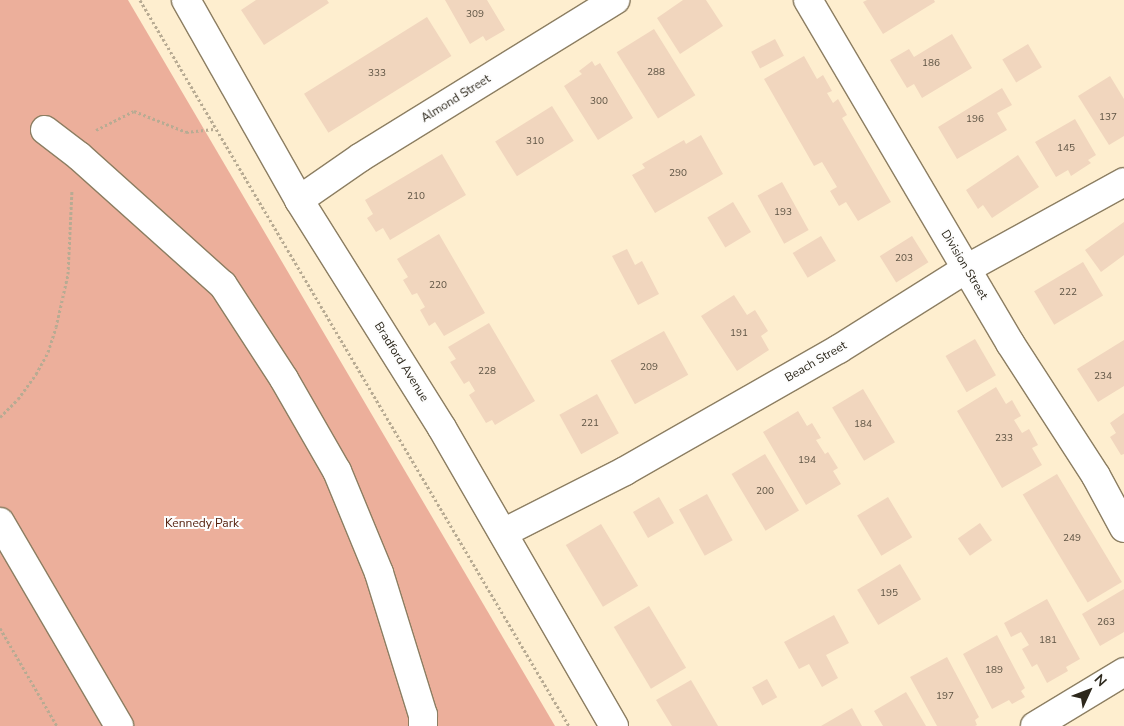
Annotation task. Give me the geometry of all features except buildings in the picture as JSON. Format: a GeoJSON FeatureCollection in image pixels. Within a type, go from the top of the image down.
{"type":"FeatureCollection","features":[{"type":"Feature","properties":{"kind":"street","name":"Bradford Avenue"},"geometry":{"type":"LineString","coordinates":[[186,0],[299,200],[442,428],[614,726]]}},
{"type":"Feature","properties":{"kind":"street","name":"Almond Street"},"geometry":{"type":"LineString","coordinates":[[299,200],[361,157],[615,0]]}},
{"type":"Feature","properties":{"kind":"street","name":"Division Street"},"geometry":{"type":"LineString","coordinates":[[808,0],[1010,343],[1096,476],[1124,528]]}},
{"type":"Feature","properties":{"kind":"street"},"geometry":{"type":"LineString","coordinates":[[45,130],[79,156],[223,286],[284,379],[337,470],[379,573],[422,715],[423,726]]}},
{"type":"Feature","properties":{"kind":"street","name":"Beach Street"},"geometry":{"type":"LineString","coordinates":[[503,533],[634,466],[838,349],[966,269],[1124,182]]}},
{"type":"Feature","properties":{"kind":"street"},"geometry":{"type":"LineString","coordinates":[[0,522],[119,726]]}},
{"type":"Feature","properties":{"kind":"street"},"geometry":{"type":"LineString","coordinates":[[1035,726],[1124,672]]}},
{"type":"Feature","properties":{"kind":"path"},"geometry":{"type":"LineString","coordinates":[[140,0],[568,726]]}},
{"type":"Feature","properties":{"kind":"path"},"geometry":{"type":"LineString","coordinates":[[0,417],[18,399],[36,374],[48,352],[56,327],[68,274],[72,186],[84,135],[134,111],[186,132],[216,129]]}},
{"type":"Feature","properties":{"kind":"path"},"geometry":{"type":"LineString","coordinates":[[0,628],[57,726]]}},
{"type":"Feature","properties":{"kind":"green space","name":"Kennedy Park"},"geometry":{"type":"Polygon","coordinates":[[[0,0],[128,0],[555,726],[0,726],[0,0]]]}}]}
